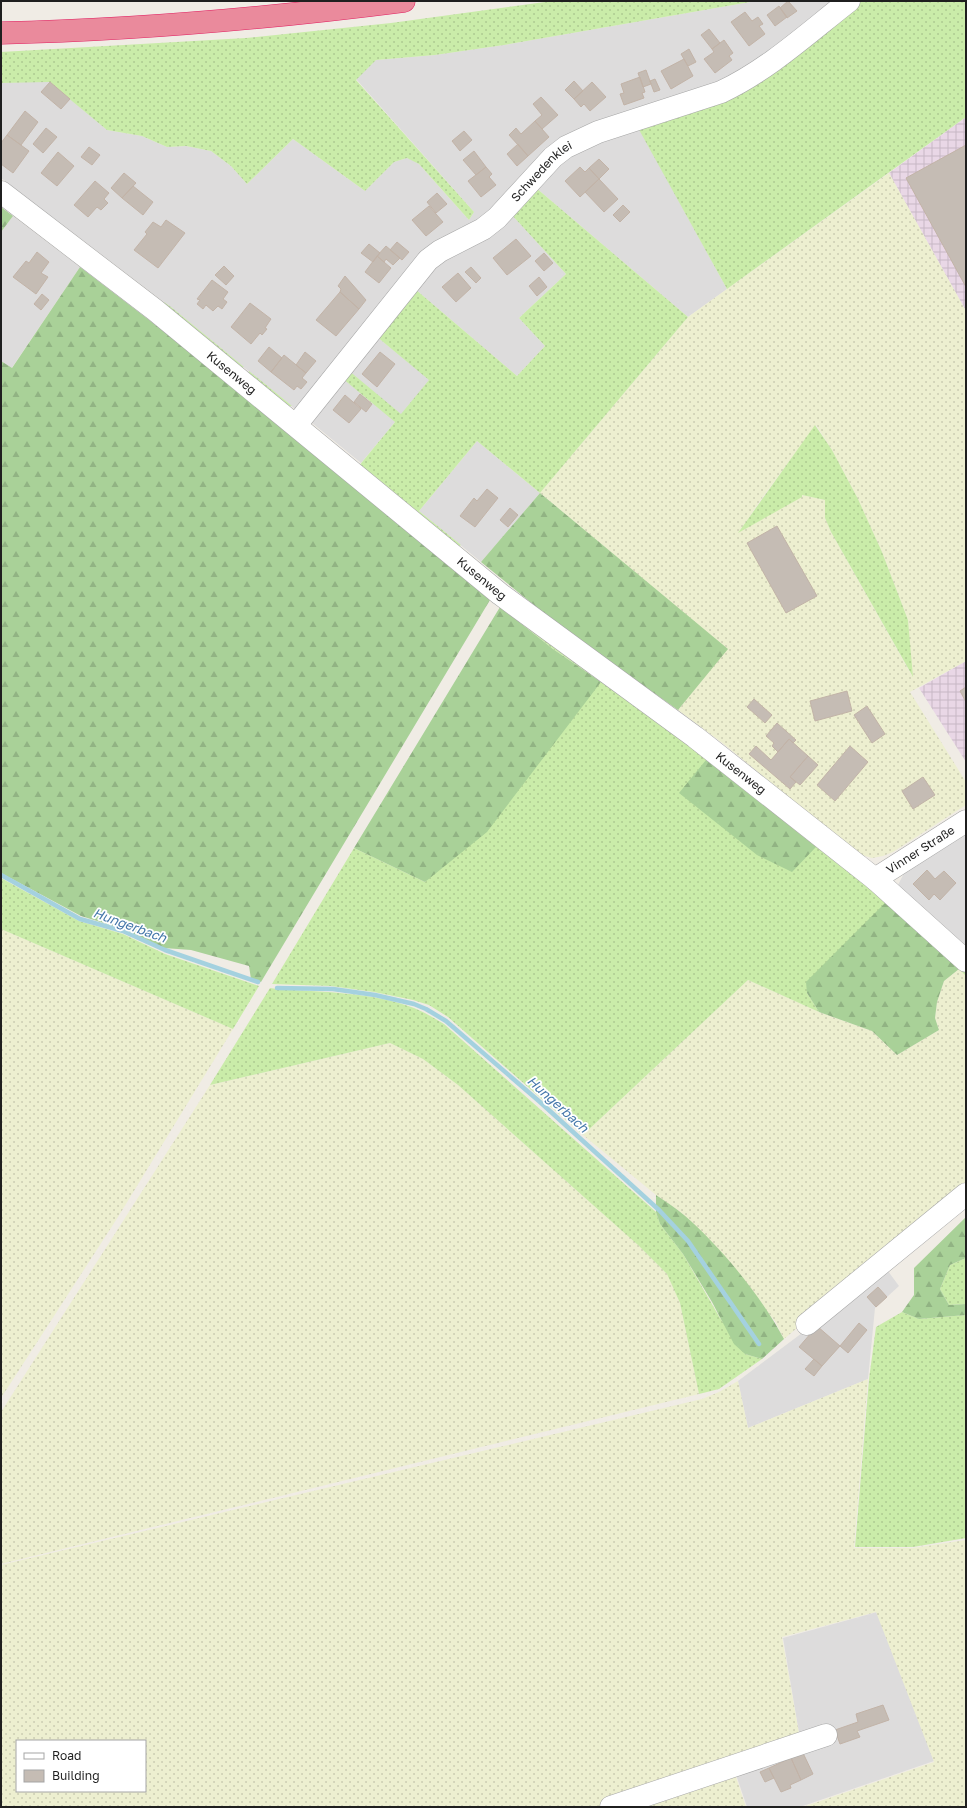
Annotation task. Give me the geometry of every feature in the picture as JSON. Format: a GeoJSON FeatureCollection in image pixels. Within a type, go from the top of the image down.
{"type":"FeatureCollection","features":[{"type":"Feature","properties":{"kind":"highway"},"geometry":{"type":"LineString","coordinates":[[1,33],[144,26],[256,17],[404,1]]}},
{"type":"Feature","properties":{"kind":"street","name":"Schwedenklei"},"geometry":{"type":"LineString","coordinates":[[296,425],[428,260],[440,251],[483,229],[497,218],[557,154],[579,140],[598,132],[720,92],[737,84],[758,71],[849,1]]}},
{"type":"Feature","properties":{"kind":"street","name":"Kusenweg"},"geometry":{"type":"LineString","coordinates":[[1,192],[155,310],[500,594],[695,737],[875,879],[966,961]]}},
{"type":"Feature","properties":{"kind":"street","name":"Vinner Straße"},"geometry":{"type":"LineString","coordinates":[[875,879],[966,821]]}},
{"type":"Feature","properties":{"kind":"street"},"geometry":{"type":"LineString","coordinates":[[807,1324],[966,1194]]}},
{"type":"Feature","properties":{"kind":"street"},"geometry":{"type":"LineString","coordinates":[[611,1807],[826,1735]]}},
{"type":"Feature","properties":{"kind":"shaded area"},"geometry":{"type":"Polygon","coordinates":[[[756,1],[861,1],[817,35],[638,126],[727,289],[688,317],[535,187],[511,214],[566,274],[519,318],[545,346],[517,376],[415,289],[376,336],[430,380],[401,415],[348,371],[395,422],[361,463],[164,302],[1,178],[1,83],[49,81],[107,130],[142,136],[167,147],[186,146],[211,151],[231,166],[247,184],[293,139],[365,191],[394,162],[407,158],[419,164],[469,220],[474,212],[356,79],[376,60],[435,55],[504,45],[756,1]]]}},
{"type":"Feature","properties":{"kind":"shaded area"},"geometry":{"type":"Polygon","coordinates":[[[966,117],[966,311],[889,173],[966,117]]]}},
{"type":"Feature","properties":{"kind":"shaded area"},"geometry":{"type":"Polygon","coordinates":[[[13,216],[80,267],[11,369],[1,361],[1,232],[13,216]]]}},
{"type":"Feature","properties":{"kind":"shaded area"},"geometry":{"type":"Polygon","coordinates":[[[477,441],[540,493],[481,562],[419,511],[477,441]]]}},
{"type":"Feature","properties":{"kind":"shaded area"},"geometry":{"type":"Polygon","coordinates":[[[966,661],[966,762],[919,688],[966,661]]]}},
{"type":"Feature","properties":{"kind":"shaded area"},"geometry":{"type":"Polygon","coordinates":[[[966,834],[966,946],[898,885],[904,873],[966,834]]]}},
{"type":"Feature","properties":{"kind":"shaded area"},"geometry":{"type":"Polygon","coordinates":[[[885,1267],[899,1286],[875,1308],[868,1379],[748,1428],[738,1381],[814,1324],[885,1267]]]}},
{"type":"Feature","properties":{"kind":"shaded area"},"geometry":{"type":"Polygon","coordinates":[[[877,1612],[934,1761],[800,1807],[747,1807],[732,1763],[800,1739],[783,1638],[877,1612]]]}},
{"type":"Feature","properties":{"kind":"green space"},"geometry":{"type":"Polygon","coordinates":[[[552,1],[756,1],[504,45],[435,55],[376,60],[356,80],[474,212],[469,220],[419,164],[407,158],[394,162],[365,191],[293,139],[247,184],[231,166],[211,151],[186,146],[167,147],[142,136],[107,130],[49,82],[1,83],[1,52],[246,38],[391,23],[552,1]]]}},
{"type":"Feature","properties":{"kind":"green space"},"geometry":{"type":"Polygon","coordinates":[[[861,1],[966,1],[966,117],[727,289],[637,126],[817,35],[861,1]]]}},
{"type":"Feature","properties":{"kind":"green space"},"geometry":{"type":"Polygon","coordinates":[[[889,173],[966,311],[966,661],[910,692],[966,782],[966,805],[893,852],[883,856],[872,858],[853,850],[725,745],[678,710],[727,649],[540,493],[688,317],[889,173]],[[816,425],[739,532],[801,497],[802,495],[825,500],[825,518],[831,532],[912,676],[908,620],[882,552],[858,499],[832,450],[816,425]]]}},
{"type":"Feature","properties":{"kind":"green space"},"geometry":{"type":"Polygon","coordinates":[[[535,187],[688,317],[540,493],[477,441],[419,511],[461,545],[458,547],[358,467],[395,422],[342,378],[348,370],[401,414],[429,380],[376,336],[415,289],[517,376],[545,346],[519,318],[566,274],[511,214],[535,187]]]}},
{"type":"Feature","properties":{"kind":"green space"},"geometry":{"type":"Polygon","coordinates":[[[1,207],[13,216],[1,232],[1,207]]]}},
{"type":"Feature","properties":{"kind":"green space"},"geometry":{"type":"Polygon","coordinates":[[[80,267],[166,333],[490,600],[261,982],[251,979],[249,966],[191,950],[164,948],[123,929],[81,916],[1,873],[1,361],[12,368],[80,267]]]}},
{"type":"Feature","properties":{"kind":"green space"},"geometry":{"type":"Polygon","coordinates":[[[164,302],[244,367],[241,368],[165,307],[164,302]]]}},
{"type":"Feature","properties":{"kind":"green space"},"geometry":{"type":"Polygon","coordinates":[[[249,371],[292,406],[289,406],[248,374],[249,371]]]}},
{"type":"Feature","properties":{"kind":"green space"},"geometry":{"type":"Polygon","coordinates":[[[815,425],[832,450],[858,499],[882,552],[908,620],[913,677],[831,532],[825,518],[825,500],[802,495],[802,497],[738,533],[815,425]]]}},
{"type":"Feature","properties":{"kind":"green space"},"geometry":{"type":"Polygon","coordinates":[[[540,493],[728,649],[678,710],[566,631],[481,562],[540,493]]]}},
{"type":"Feature","properties":{"kind":"green space"},"geometry":{"type":"Polygon","coordinates":[[[502,606],[818,842],[966,969],[966,976],[934,945],[807,993],[819,1012],[748,980],[583,1135],[448,1017],[429,1005],[374,992],[331,986],[272,984],[354,848],[425,882],[601,682],[553,649],[500,607],[502,606]]]}},
{"type":"Feature","properties":{"kind":"green space"},"geometry":{"type":"Polygon","coordinates":[[[500,607],[553,649],[601,682],[487,832],[425,882],[354,848],[500,607]]]}},
{"type":"Feature","properties":{"kind":"green space"},"geometry":{"type":"Polygon","coordinates":[[[706,760],[816,847],[792,872],[757,855],[679,793],[706,760]]]}},
{"type":"Feature","properties":{"kind":"green space"},"geometry":{"type":"Polygon","coordinates":[[[1,878],[79,921],[123,934],[165,954],[259,986],[233,1029],[1,929],[1,878]]]}},
{"type":"Feature","properties":{"kind":"green space"},"geometry":{"type":"Polygon","coordinates":[[[885,903],[934,945],[959,969],[944,981],[937,1002],[935,1018],[939,1030],[897,1055],[872,1031],[819,1012],[807,993],[806,982],[885,903]]]}},
{"type":"Feature","properties":{"kind":"green space"},"geometry":{"type":"Polygon","coordinates":[[[1,929],[233,1029],[118,1217],[1,1398],[1,929]]]}},
{"type":"Feature","properties":{"kind":"green space"},"geometry":{"type":"Polygon","coordinates":[[[959,969],[966,976],[966,1185],[784,1339],[775,1321],[683,1214],[656,1195],[583,1135],[748,980],[819,1012],[872,1031],[897,1055],[939,1030],[935,1018],[937,1002],[944,981],[959,969]]]}},
{"type":"Feature","properties":{"kind":"green space"},"geometry":{"type":"Polygon","coordinates":[[[270,988],[328,992],[381,999],[414,1008],[444,1024],[656,1212],[660,1224],[683,1254],[720,1318],[745,1354],[762,1359],[719,1389],[699,1394],[680,1303],[667,1274],[638,1245],[458,1085],[423,1059],[390,1043],[210,1085],[270,988]]]}},
{"type":"Feature","properties":{"kind":"green space"},"geometry":{"type":"Polygon","coordinates":[[[390,1043],[423,1059],[458,1085],[638,1245],[667,1274],[680,1303],[699,1394],[1,1564],[1,1412],[210,1085],[390,1043]]]}},
{"type":"Feature","properties":{"kind":"green space"},"geometry":{"type":"Polygon","coordinates":[[[656,1195],[684,1215],[726,1257],[752,1289],[775,1323],[784,1339],[762,1359],[745,1354],[734,1344],[712,1302],[683,1254],[660,1224],[656,1212],[656,1195]]]}},
{"type":"Feature","properties":{"kind":"green space"},"geometry":{"type":"Polygon","coordinates":[[[966,1217],[966,1258],[950,1265],[940,1289],[949,1305],[966,1304],[966,1315],[919,1319],[902,1312],[914,1295],[914,1268],[966,1217]]]}},
{"type":"Feature","properties":{"kind":"green space"},"geometry":{"type":"Polygon","coordinates":[[[966,1258],[966,1304],[949,1305],[940,1289],[950,1265],[966,1258]]]}},
{"type":"Feature","properties":{"kind":"green space"},"geometry":{"type":"Polygon","coordinates":[[[902,1312],[919,1319],[966,1315],[966,1538],[913,1547],[855,1547],[869,1379],[876,1327],[902,1312]]]}},
{"type":"Feature","properties":{"kind":"green space"},"geometry":{"type":"Polygon","coordinates":[[[868,1379],[854,1548],[913,1548],[966,1540],[966,1807],[803,1807],[934,1762],[876,1612],[782,1637],[800,1739],[599,1807],[1,1807],[1,1565],[702,1399],[719,1392],[738,1381],[748,1428],[868,1379]]]}},
{"type":"Feature","properties":{"kind":"green space"},"geometry":{"type":"Polygon","coordinates":[[[734,1771],[746,1807],[625,1807],[734,1771]]]}},
{"type":"Feature","properties":{"kind":"building"},"geometry":{"type":"Polygon","coordinates":[[[788,1],[797,11],[787,18],[780,8],[788,1]]]}},
{"type":"Feature","properties":{"kind":"building"},"geometry":{"type":"Polygon","coordinates":[[[779,6],[787,17],[775,26],[767,15],[779,6]]]}},
{"type":"Feature","properties":{"kind":"building"},"geometry":{"type":"Polygon","coordinates":[[[745,12],[752,21],[758,17],[763,24],[759,26],[765,34],[749,46],[731,22],[745,12]]]}},
{"type":"Feature","properties":{"kind":"building"},"geometry":{"type":"Polygon","coordinates":[[[709,29],[720,43],[712,49],[701,35],[709,29]]]}},
{"type":"Feature","properties":{"kind":"building"},"geometry":{"type":"Polygon","coordinates":[[[724,40],[733,53],[729,56],[732,60],[715,73],[704,59],[714,52],[712,49],[724,40]]]}},
{"type":"Feature","properties":{"kind":"building"},"geometry":{"type":"Polygon","coordinates":[[[689,49],[696,62],[688,66],[681,54],[689,49]]]}},
{"type":"Feature","properties":{"kind":"building"},"geometry":{"type":"Polygon","coordinates":[[[684,59],[693,76],[671,89],[661,71],[684,59]]]}},
{"type":"Feature","properties":{"kind":"building"},"geometry":{"type":"Polygon","coordinates":[[[646,70],[651,84],[643,87],[638,73],[646,70]]]}},
{"type":"Feature","properties":{"kind":"building"},"geometry":{"type":"Polygon","coordinates":[[[640,77],[645,92],[642,93],[644,98],[624,105],[620,94],[624,93],[621,84],[640,77]]]}},
{"type":"Feature","properties":{"kind":"building"},"geometry":{"type":"Polygon","coordinates":[[[655,79],[660,90],[654,92],[650,81],[655,79]]]}},
{"type":"Feature","properties":{"kind":"building"},"geometry":{"type":"Polygon","coordinates":[[[574,81],[583,91],[574,99],[565,90],[574,81]]]}},
{"type":"Feature","properties":{"kind":"building"},"geometry":{"type":"Polygon","coordinates":[[[50,82],[70,99],[61,109],[41,92],[50,82]]]}},
{"type":"Feature","properties":{"kind":"building"},"geometry":{"type":"Polygon","coordinates":[[[592,82],[606,97],[590,111],[584,104],[581,107],[574,99],[592,82]]]}},
{"type":"Feature","properties":{"kind":"building"},"geometry":{"type":"Polygon","coordinates":[[[541,97],[558,115],[542,129],[535,121],[542,115],[533,104],[541,97]]]}},
{"type":"Feature","properties":{"kind":"building"},"geometry":{"type":"Polygon","coordinates":[[[25,111],[38,122],[21,145],[7,135],[25,111]]]}},
{"type":"Feature","properties":{"kind":"building"},"geometry":{"type":"Polygon","coordinates":[[[535,121],[549,137],[528,156],[509,135],[516,128],[521,134],[535,121]]]}},
{"type":"Feature","properties":{"kind":"building"},"geometry":{"type":"Polygon","coordinates":[[[46,128],[57,137],[43,153],[33,144],[46,128]]]}},
{"type":"Feature","properties":{"kind":"building"},"geometry":{"type":"Polygon","coordinates":[[[464,131],[472,140],[460,151],[452,141],[464,131]]]}},
{"type":"Feature","properties":{"kind":"building"},"geometry":{"type":"Polygon","coordinates":[[[7,135],[29,151],[13,173],[1,164],[1,143],[7,135]]]}},
{"type":"Feature","properties":{"kind":"building"},"geometry":{"type":"Polygon","coordinates":[[[518,144],[528,156],[517,166],[507,154],[518,144]]]}},
{"type":"Feature","properties":{"kind":"building"},"geometry":{"type":"Polygon","coordinates":[[[966,145],[966,287],[906,178],[966,145]]]}},
{"type":"Feature","properties":{"kind":"building"},"geometry":{"type":"Polygon","coordinates":[[[89,147],[100,155],[92,165],[81,157],[89,147]]]}},
{"type":"Feature","properties":{"kind":"building"},"geometry":{"type":"Polygon","coordinates":[[[474,151],[486,167],[476,175],[463,160],[474,151]]]}},
{"type":"Feature","properties":{"kind":"building"},"geometry":{"type":"Polygon","coordinates":[[[58,152],[74,166],[57,186],[41,173],[58,152]]]}},
{"type":"Feature","properties":{"kind":"building"},"geometry":{"type":"Polygon","coordinates":[[[599,159],[609,169],[599,179],[589,168],[599,159]]]}},
{"type":"Feature","properties":{"kind":"building"},"geometry":{"type":"Polygon","coordinates":[[[486,167],[492,174],[489,177],[496,185],[481,197],[468,181],[486,167]]]}},
{"type":"Feature","properties":{"kind":"building"},"geometry":{"type":"Polygon","coordinates":[[[580,167],[585,172],[589,168],[599,179],[580,197],[565,181],[580,167]]]}},
{"type":"Feature","properties":{"kind":"building"},"geometry":{"type":"Polygon","coordinates":[[[124,173],[136,183],[122,198],[111,188],[124,173]]]}},
{"type":"Feature","properties":{"kind":"building"},"geometry":{"type":"Polygon","coordinates":[[[599,179],[618,199],[604,212],[585,192],[599,179]]]}},
{"type":"Feature","properties":{"kind":"building"},"geometry":{"type":"Polygon","coordinates":[[[95,181],[109,193],[104,199],[108,203],[101,210],[97,207],[88,217],[74,205],[95,181]]]}},
{"type":"Feature","properties":{"kind":"building"},"geometry":{"type":"Polygon","coordinates":[[[133,186],[153,202],[143,215],[122,198],[133,186]]]}},
{"type":"Feature","properties":{"kind":"building"},"geometry":{"type":"Polygon","coordinates":[[[437,193],[447,204],[436,213],[427,202],[437,193]]]}},
{"type":"Feature","properties":{"kind":"building"},"geometry":{"type":"Polygon","coordinates":[[[623,205],[630,212],[620,222],[613,215],[623,205]]]}},
{"type":"Feature","properties":{"kind":"building"},"geometry":{"type":"Polygon","coordinates":[[[429,206],[443,222],[426,236],[412,220],[429,206]]]}},
{"type":"Feature","properties":{"kind":"building"},"geometry":{"type":"Polygon","coordinates":[[[166,220],[185,233],[158,268],[134,250],[147,234],[145,232],[153,222],[161,227],[166,220]]]}},
{"type":"Feature","properties":{"kind":"building"},"geometry":{"type":"Polygon","coordinates":[[[516,239],[531,256],[507,275],[493,258],[516,239]]]}},
{"type":"Feature","properties":{"kind":"building"},"geometry":{"type":"Polygon","coordinates":[[[397,242],[409,252],[402,260],[390,250],[397,242]]]}},
{"type":"Feature","properties":{"kind":"building"},"geometry":{"type":"Polygon","coordinates":[[[369,244],[380,253],[373,262],[361,253],[369,244]]]}},
{"type":"Feature","properties":{"kind":"building"},"geometry":{"type":"Polygon","coordinates":[[[386,246],[400,258],[393,265],[386,259],[384,262],[377,256],[386,246]]]}},
{"type":"Feature","properties":{"kind":"building"},"geometry":{"type":"Polygon","coordinates":[[[37,252],[49,262],[41,273],[48,277],[36,294],[13,277],[26,261],[29,263],[37,252]]]}},
{"type":"Feature","properties":{"kind":"building"},"geometry":{"type":"Polygon","coordinates":[[[544,253],[553,263],[544,271],[535,261],[544,253]]]}},
{"type":"Feature","properties":{"kind":"building"},"geometry":{"type":"Polygon","coordinates":[[[377,256],[391,268],[379,283],[365,272],[377,256]]]}},
{"type":"Feature","properties":{"kind":"building"},"geometry":{"type":"Polygon","coordinates":[[[224,266],[234,276],[226,285],[215,275],[224,266]]]}},
{"type":"Feature","properties":{"kind":"building"},"geometry":{"type":"Polygon","coordinates":[[[471,267],[481,278],[476,283],[465,272],[471,267]]]}},
{"type":"Feature","properties":{"kind":"building"},"geometry":{"type":"Polygon","coordinates":[[[458,273],[471,288],[456,302],[442,287],[458,273]]]}},
{"type":"Feature","properties":{"kind":"building"},"geometry":{"type":"Polygon","coordinates":[[[345,276],[366,300],[359,309],[340,292],[341,289],[338,286],[345,276]]]}},
{"type":"Feature","properties":{"kind":"building"},"geometry":{"type":"Polygon","coordinates":[[[539,277],[547,287],[537,296],[529,286],[539,277]]]}},
{"type":"Feature","properties":{"kind":"building"},"geometry":{"type":"Polygon","coordinates":[[[212,280],[228,292],[223,299],[227,302],[222,309],[218,306],[213,311],[206,305],[203,309],[197,304],[200,300],[197,299],[212,280]]]}},
{"type":"Feature","properties":{"kind":"building"},"geometry":{"type":"Polygon","coordinates":[[[340,292],[359,309],[336,336],[316,320],[340,292]]]}},
{"type":"Feature","properties":{"kind":"building"},"geometry":{"type":"Polygon","coordinates":[[[42,294],[49,300],[41,310],[34,304],[42,294]]]}},
{"type":"Feature","properties":{"kind":"building"},"geometry":{"type":"Polygon","coordinates":[[[250,303],[271,319],[265,328],[267,329],[262,335],[260,333],[251,344],[231,327],[250,303]]]}},
{"type":"Feature","properties":{"kind":"building"},"geometry":{"type":"Polygon","coordinates":[[[269,347],[282,358],[271,372],[258,361],[269,347]]]}},
{"type":"Feature","properties":{"kind":"building"},"geometry":{"type":"Polygon","coordinates":[[[305,352],[316,361],[306,373],[296,365],[305,352]]]}},
{"type":"Feature","properties":{"kind":"building"},"geometry":{"type":"Polygon","coordinates":[[[380,352],[395,364],[377,387],[362,374],[380,352]]]}},
{"type":"Feature","properties":{"kind":"building"},"geometry":{"type":"Polygon","coordinates":[[[284,355],[306,373],[302,378],[307,382],[301,389],[297,386],[294,390],[271,372],[284,355]]]}},
{"type":"Feature","properties":{"kind":"building"},"geometry":{"type":"Polygon","coordinates":[[[360,394],[372,404],[366,412],[354,402],[360,394]]]}},
{"type":"Feature","properties":{"kind":"building"},"geometry":{"type":"Polygon","coordinates":[[[345,395],[361,409],[349,423],[333,410],[345,395]]]}},
{"type":"Feature","properties":{"kind":"building"},"geometry":{"type":"Polygon","coordinates":[[[487,489],[498,498],[475,527],[460,516],[474,498],[477,501],[487,489]]]}},
{"type":"Feature","properties":{"kind":"building"},"geometry":{"type":"Polygon","coordinates":[[[510,508],[518,515],[508,527],[500,520],[510,508]]]}},
{"type":"Feature","properties":{"kind":"building"},"geometry":{"type":"Polygon","coordinates":[[[777,526],[817,596],[786,613],[747,543],[777,526]]]}},
{"type":"Feature","properties":{"kind":"building"},"geometry":{"type":"Polygon","coordinates":[[[966,687],[966,702],[960,691],[966,687]]]}},
{"type":"Feature","properties":{"kind":"building"},"geometry":{"type":"Polygon","coordinates":[[[847,691],[852,711],[815,721],[810,701],[847,691]]]}},
{"type":"Feature","properties":{"kind":"building"},"geometry":{"type":"Polygon","coordinates":[[[754,699],[772,715],[765,723],[747,707],[754,699]]]}},
{"type":"Feature","properties":{"kind":"building"},"geometry":{"type":"Polygon","coordinates":[[[867,706],[885,734],[872,743],[854,715],[867,706]]]}},
{"type":"Feature","properties":{"kind":"building"},"geometry":{"type":"Polygon","coordinates":[[[777,723],[796,740],[793,743],[789,739],[778,752],[772,746],[774,743],[766,736],[777,723]]]}},
{"type":"Feature","properties":{"kind":"building"},"geometry":{"type":"Polygon","coordinates":[[[789,739],[808,756],[790,777],[796,782],[790,789],[749,754],[756,746],[771,760],[789,739]]]}},
{"type":"Feature","properties":{"kind":"building"},"geometry":{"type":"Polygon","coordinates":[[[850,746],[868,762],[835,801],[817,785],[850,746]]]}},
{"type":"Feature","properties":{"kind":"building"},"geometry":{"type":"Polygon","coordinates":[[[808,756],[818,765],[800,785],[790,777],[808,756]]]}},
{"type":"Feature","properties":{"kind":"building"},"geometry":{"type":"Polygon","coordinates":[[[923,777],[935,795],[913,809],[902,791],[923,777]]]}},
{"type":"Feature","properties":{"kind":"building"},"geometry":{"type":"Polygon","coordinates":[[[927,870],[935,879],[944,871],[956,883],[940,900],[934,894],[929,900],[913,884],[927,870]]]}},
{"type":"Feature","properties":{"kind":"building"},"geometry":{"type":"Polygon","coordinates":[[[878,1287],[887,1297],[876,1307],[867,1297],[878,1287]]]}},
{"type":"Feature","properties":{"kind":"building"},"geometry":{"type":"Polygon","coordinates":[[[859,1323],[867,1330],[848,1353],[840,1346],[859,1323]]]}},
{"type":"Feature","properties":{"kind":"building"},"geometry":{"type":"Polygon","coordinates":[[[817,1326],[840,1346],[822,1366],[799,1347],[817,1326]]]}},
{"type":"Feature","properties":{"kind":"building"},"geometry":{"type":"Polygon","coordinates":[[[814,1359],[822,1366],[814,1376],[805,1369],[814,1359]]]}},
{"type":"Feature","properties":{"kind":"building"},"geometry":{"type":"Polygon","coordinates":[[[883,1705],[889,1720],[857,1731],[860,1737],[840,1744],[835,1730],[858,1722],[856,1714],[883,1705]]]}},
{"type":"Feature","properties":{"kind":"building"},"geometry":{"type":"Polygon","coordinates":[[[803,1753],[813,1774],[801,1780],[791,1758],[803,1753]]]}},
{"type":"Feature","properties":{"kind":"building"},"geometry":{"type":"Polygon","coordinates":[[[791,1758],[801,1780],[790,1785],[791,1788],[781,1792],[769,1768],[791,1758]]]}},
{"type":"Feature","properties":{"kind":"building"},"geometry":{"type":"Polygon","coordinates":[[[769,1768],[774,1778],[765,1782],[760,1772],[769,1768]]]}},
{"type":"Feature","properties":{"kind":"waterway","name":"Hungerbach"},"geometry":{"type":"LineString","coordinates":[[1,875],[80,919],[123,931],[165,950],[258,982]]}},
{"type":"Feature","properties":{"kind":"waterway","name":"Hungerbach"},"geometry":{"type":"LineString","coordinates":[[277,988],[333,989],[375,995],[414,1004],[426,1009],[446,1021],[540,1102],[659,1210],[688,1241],[759,1344]]}}]}
